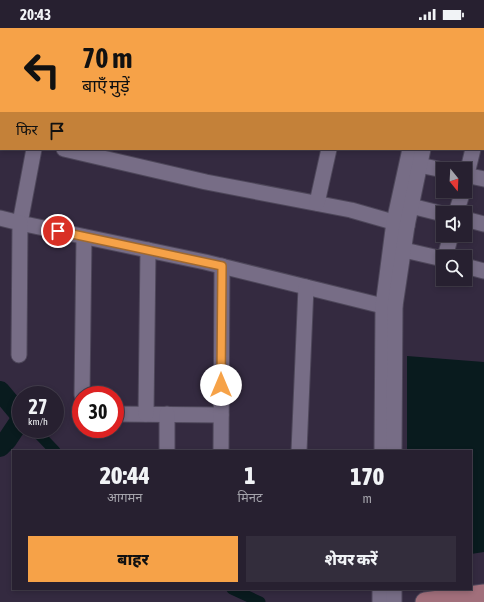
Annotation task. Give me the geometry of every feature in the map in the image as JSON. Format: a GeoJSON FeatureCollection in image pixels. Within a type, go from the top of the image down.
{"type":"FeatureCollection","features":[{"type":"Feature","properties":{"kind":"main road"},"geometry":{"type":"LineString","coordinates":[[425,602],[484,594]]}},
{"type":"Feature","properties":{"kind":"street"},"geometry":{"type":"LineString","coordinates":[[19,355],[20,223],[34,150]]}},
{"type":"Feature","properties":{"kind":"street"},"geometry":{"type":"LineString","coordinates":[[68,150],[206,182],[352,210],[401,224]]}},
{"type":"Feature","properties":{"kind":"street"},"geometry":{"type":"LineString","coordinates":[[317,203],[329,150]]}},
{"type":"Feature","properties":{"kind":"street"},"geometry":{"type":"LineString","coordinates":[[388,447],[389,306],[410,150]]}},
{"type":"Feature","properties":{"kind":"street"},"geometry":{"type":"LineString","coordinates":[[389,306],[404,250],[401,224],[411,206],[423,150]]}},
{"type":"Feature","properties":{"kind":"street"},"geometry":{"type":"LineString","coordinates":[[470,162],[473,150]]}},
{"type":"Feature","properties":{"kind":"street"},"geometry":{"type":"LineString","coordinates":[[419,165],[436,169]]}},
{"type":"Feature","properties":{"kind":"street"},"geometry":{"type":"LineString","coordinates":[[472,178],[484,179]]}},
{"type":"Feature","properties":{"kind":"street"},"geometry":{"type":"LineString","coordinates":[[411,206],[436,212]]}},
{"type":"Feature","properties":{"kind":"street"},"geometry":{"type":"LineString","coordinates":[[0,218],[222,266],[389,306]]}},
{"type":"Feature","properties":{"kind":"street"},"geometry":{"type":"LineString","coordinates":[[472,221],[484,224]]}},
{"type":"Feature","properties":{"kind":"street"},"geometry":{"type":"LineString","coordinates":[[82,386],[84,237]]}},
{"type":"Feature","properties":{"kind":"street"},"geometry":{"type":"LineString","coordinates":[[146,414],[148,250]]}},
{"type":"Feature","properties":{"kind":"street"},"geometry":{"type":"LineString","coordinates":[[404,250],[436,258]]}},
{"type":"Feature","properties":{"kind":"street"},"geometry":{"type":"LineString","coordinates":[[221,450],[222,266]]}},
{"type":"Feature","properties":{"kind":"street"},"geometry":{"type":"LineString","coordinates":[[472,268],[484,271]]}},
{"type":"Feature","properties":{"kind":"street"},"geometry":{"type":"LineString","coordinates":[[300,450],[306,287]]}},
{"type":"Feature","properties":{"kind":"street"},"geometry":{"type":"LineString","coordinates":[[124,414],[221,415]]}},
{"type":"Feature","properties":{"kind":"street"},"geometry":{"type":"LineString","coordinates":[[167,414],[167,450]]}},
{"type":"Feature","properties":{"kind":"street"},"geometry":{"type":"LineString","coordinates":[[380,590],[380,602]]}},
{"type":"Feature","properties":{"kind":"street"},"geometry":{"type":"LineString","coordinates":[[394,590],[394,602]]}},
{"type":"Feature","properties":{"kind":"shaded area"},"geometry":{"type":"Polygon","coordinates":[[[407,356],[484,362],[484,552],[472,554],[472,450],[407,450],[407,356]]]}},
{"type":"Feature","properties":{"kind":"waterway"},"geometry":{"type":"LineString","coordinates":[[0,391],[12,405]]}},
{"type":"Feature","properties":{"kind":"waterway"},"geometry":{"type":"LineString","coordinates":[[0,447],[12,432]]}},
{"type":"Feature","properties":{"kind":"waterway"},"geometry":{"type":"LineString","coordinates":[[43,438],[54,450]]}},
{"type":"Feature","properties":{"kind":"waterway"},"geometry":{"type":"LineString","coordinates":[[234,590],[260,602]]}},
{"type":"Feature","properties":{"kind":"route"},"geometry":{"type":"LineString","coordinates":[[58,231],[222,266],[221,385]]}}]}
